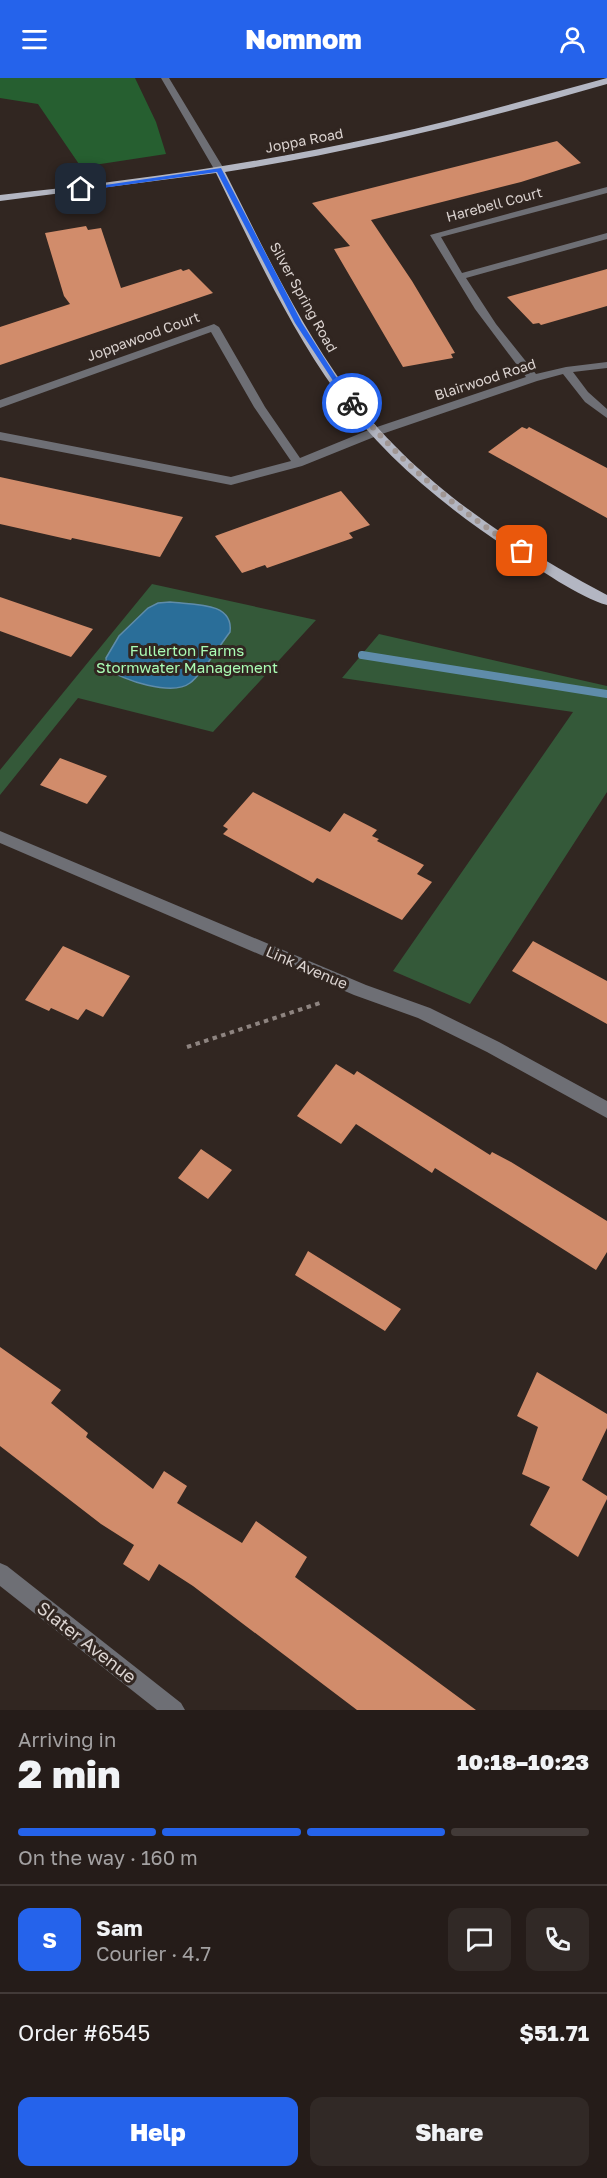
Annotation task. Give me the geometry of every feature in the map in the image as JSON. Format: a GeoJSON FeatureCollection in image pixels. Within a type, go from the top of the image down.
{"type":"FeatureCollection","features":[{"type":"Feature","properties":{"kind":"main road","name":"Joppa Road"},"geometry":{"type":"LineString","coordinates":[[0,198],[219,169],[397,136],[510,109],[607,81]]}},
{"type":"Feature","properties":{"kind":"main road","name":"Silver Spring Road"},"geometry":{"type":"LineString","coordinates":[[219,169],[298,323],[342,391],[375,432],[417,473],[456,506],[505,541],[573,584],[607,601]]}},
{"type":"Feature","properties":{"kind":"street"},"geometry":{"type":"LineString","coordinates":[[165,78],[219,169]]}},
{"type":"Feature","properties":{"kind":"street","name":"Harebell Court"},"geometry":{"type":"LineString","coordinates":[[533,378],[497,333],[459,277],[435,235],[607,190]]}},
{"type":"Feature","properties":{"kind":"street"},"geometry":{"type":"LineString","coordinates":[[459,277],[607,236]]}},
{"type":"Feature","properties":{"kind":"street","name":"Joppawood Court"},"geometry":{"type":"LineString","coordinates":[[0,404],[214,327],[260,407],[298,463]]}},
{"type":"Feature","properties":{"kind":"street","name":"Blairwood Road"},"geometry":{"type":"LineString","coordinates":[[375,432],[533,378],[607,364]]}},
{"type":"Feature","properties":{"kind":"street"},"geometry":{"type":"LineString","coordinates":[[566,370],[577,387],[598,409],[607,414]]}},
{"type":"Feature","properties":{"kind":"street"},"geometry":{"type":"LineString","coordinates":[[0,436],[231,481],[298,463],[375,432]]}},
{"type":"Feature","properties":{"kind":"street","name":"Link Avenue"},"geometry":{"type":"LineString","coordinates":[[0,837],[360,990],[424,1013],[493,1047],[607,1110]]}},
{"type":"Feature","properties":{"kind":"street","name":"Slater Avenue"},"geometry":{"type":"LineString","coordinates":[[0,1573],[174,1710]]}},
{"type":"Feature","properties":{"kind":"path"},"geometry":{"type":"LineString","coordinates":[[187,1047],[360,990]]}},
{"type":"Feature","properties":{"kind":"green space"},"geometry":{"type":"Polygon","coordinates":[[[0,78],[135,78],[156,122],[166,154],[81,167],[38,104],[0,98],[0,78]]]}},
{"type":"Feature","properties":{"kind":"green space","name":"Fullerton Farms Stormwater Management"},"geometry":{"type":"Polygon","coordinates":[[[152,584],[316,620],[213,732],[78,698],[0,795],[0,770],[152,584]]]}},
{"type":"Feature","properties":{"kind":"green space"},"geometry":{"type":"Polygon","coordinates":[[[379,634],[607,686],[607,792],[470,1004],[393,971],[573,712],[342,678],[379,634]]]}},
{"type":"Feature","properties":{"kind":"water"},"geometry":{"type":"Polygon","coordinates":[[[158,603],[210,606],[225,615],[229,622],[230,632],[195,679],[182,687],[160,687],[135,682],[107,668],[106,658],[119,636],[148,608],[158,603]]]}},
{"type":"Feature","properties":{"kind":"building"},"geometry":{"type":"Polygon","coordinates":[[[557,141],[581,163],[521,182],[371,220],[412,281],[455,353],[451,354],[453,358],[403,367],[334,249],[350,246],[312,203],[557,141]]]}},
{"type":"Feature","properties":{"kind":"building"},"geometry":{"type":"Polygon","coordinates":[[[86,226],[88,230],[101,228],[121,288],[181,269],[183,271],[189,269],[213,293],[0,365],[0,327],[70,304],[64,296],[45,233],[86,226]]]}},
{"type":"Feature","properties":{"kind":"building"},"geometry":{"type":"Polygon","coordinates":[[[607,269],[607,306],[541,325],[533,324],[507,297],[607,269]]]}},
{"type":"Feature","properties":{"kind":"building"},"geometry":{"type":"Polygon","coordinates":[[[522,427],[527,429],[529,427],[607,468],[607,518],[488,452],[522,427]]]}},
{"type":"Feature","properties":{"kind":"building"},"geometry":{"type":"Polygon","coordinates":[[[0,477],[183,517],[160,557],[72,538],[71,540],[0,524],[0,477]]]}},
{"type":"Feature","properties":{"kind":"building"},"geometry":{"type":"Polygon","coordinates":[[[341,491],[370,525],[349,533],[353,538],[267,568],[265,565],[242,573],[215,536],[341,491]]]}},
{"type":"Feature","properties":{"kind":"building"},"geometry":{"type":"Polygon","coordinates":[[[0,597],[93,629],[71,657],[0,631],[0,597]]]}},
{"type":"Feature","properties":{"kind":"building"},"geometry":{"type":"Polygon","coordinates":[[[60,758],[107,776],[87,804],[40,785],[60,758]]]}},
{"type":"Feature","properties":{"kind":"building"},"geometry":{"type":"Polygon","coordinates":[[[253,792],[330,832],[344,813],[377,830],[372,836],[379,839],[377,841],[424,865],[417,874],[432,882],[402,920],[317,878],[313,883],[223,834],[228,829],[223,826],[253,792]]]}},
{"type":"Feature","properties":{"kind":"building"},"geometry":{"type":"Polygon","coordinates":[[[533,941],[607,981],[607,1024],[512,971],[533,941]]]}},
{"type":"Feature","properties":{"kind":"building"},"geometry":{"type":"Polygon","coordinates":[[[63,946],[130,976],[103,1017],[86,1009],[78,1020],[51,1008],[49,1011],[25,1000],[63,946]]]}},
{"type":"Feature","properties":{"kind":"building"},"geometry":{"type":"Polygon","coordinates":[[[336,1064],[354,1075],[357,1071],[490,1155],[492,1152],[511,1162],[607,1221],[607,1252],[596,1270],[435,1168],[432,1173],[356,1124],[341,1144],[297,1116],[336,1064]]]}},
{"type":"Feature","properties":{"kind":"building"},"geometry":{"type":"Polygon","coordinates":[[[201,1149],[232,1170],[208,1199],[178,1178],[201,1149]]]}},
{"type":"Feature","properties":{"kind":"building"},"geometry":{"type":"Polygon","coordinates":[[[308,1251],[401,1309],[385,1331],[295,1275],[308,1251]]]}},
{"type":"Feature","properties":{"kind":"building"},"geometry":{"type":"Polygon","coordinates":[[[0,1347],[61,1390],[51,1403],[88,1433],[86,1437],[153,1489],[164,1471],[187,1486],[177,1503],[242,1543],[256,1521],[307,1557],[295,1577],[476,1710],[357,1710],[193,1586],[159,1564],[149,1581],[123,1564],[134,1545],[101,1524],[0,1446],[0,1347]]]}},
{"type":"Feature","properties":{"kind":"building"},"geometry":{"type":"Polygon","coordinates":[[[537,1372],[607,1414],[607,1428],[582,1480],[607,1496],[607,1499],[578,1557],[530,1525],[550,1487],[522,1474],[538,1427],[517,1416],[537,1372]]]}},
{"type":"Feature","properties":{"kind":"waterway"},"geometry":{"type":"LineString","coordinates":[[362,655],[607,694]]}},
{"type":"Feature","properties":{"kind":"way so far"},"geometry":{"type":"LineString","coordinates":[[352,403],[375,432],[417,473],[456,506],[522,551]]}},
{"type":"Feature","properties":{"kind":"route"},"geometry":{"type":"LineString","coordinates":[[81,189],[219,169],[298,323],[352,403]]}}]}
